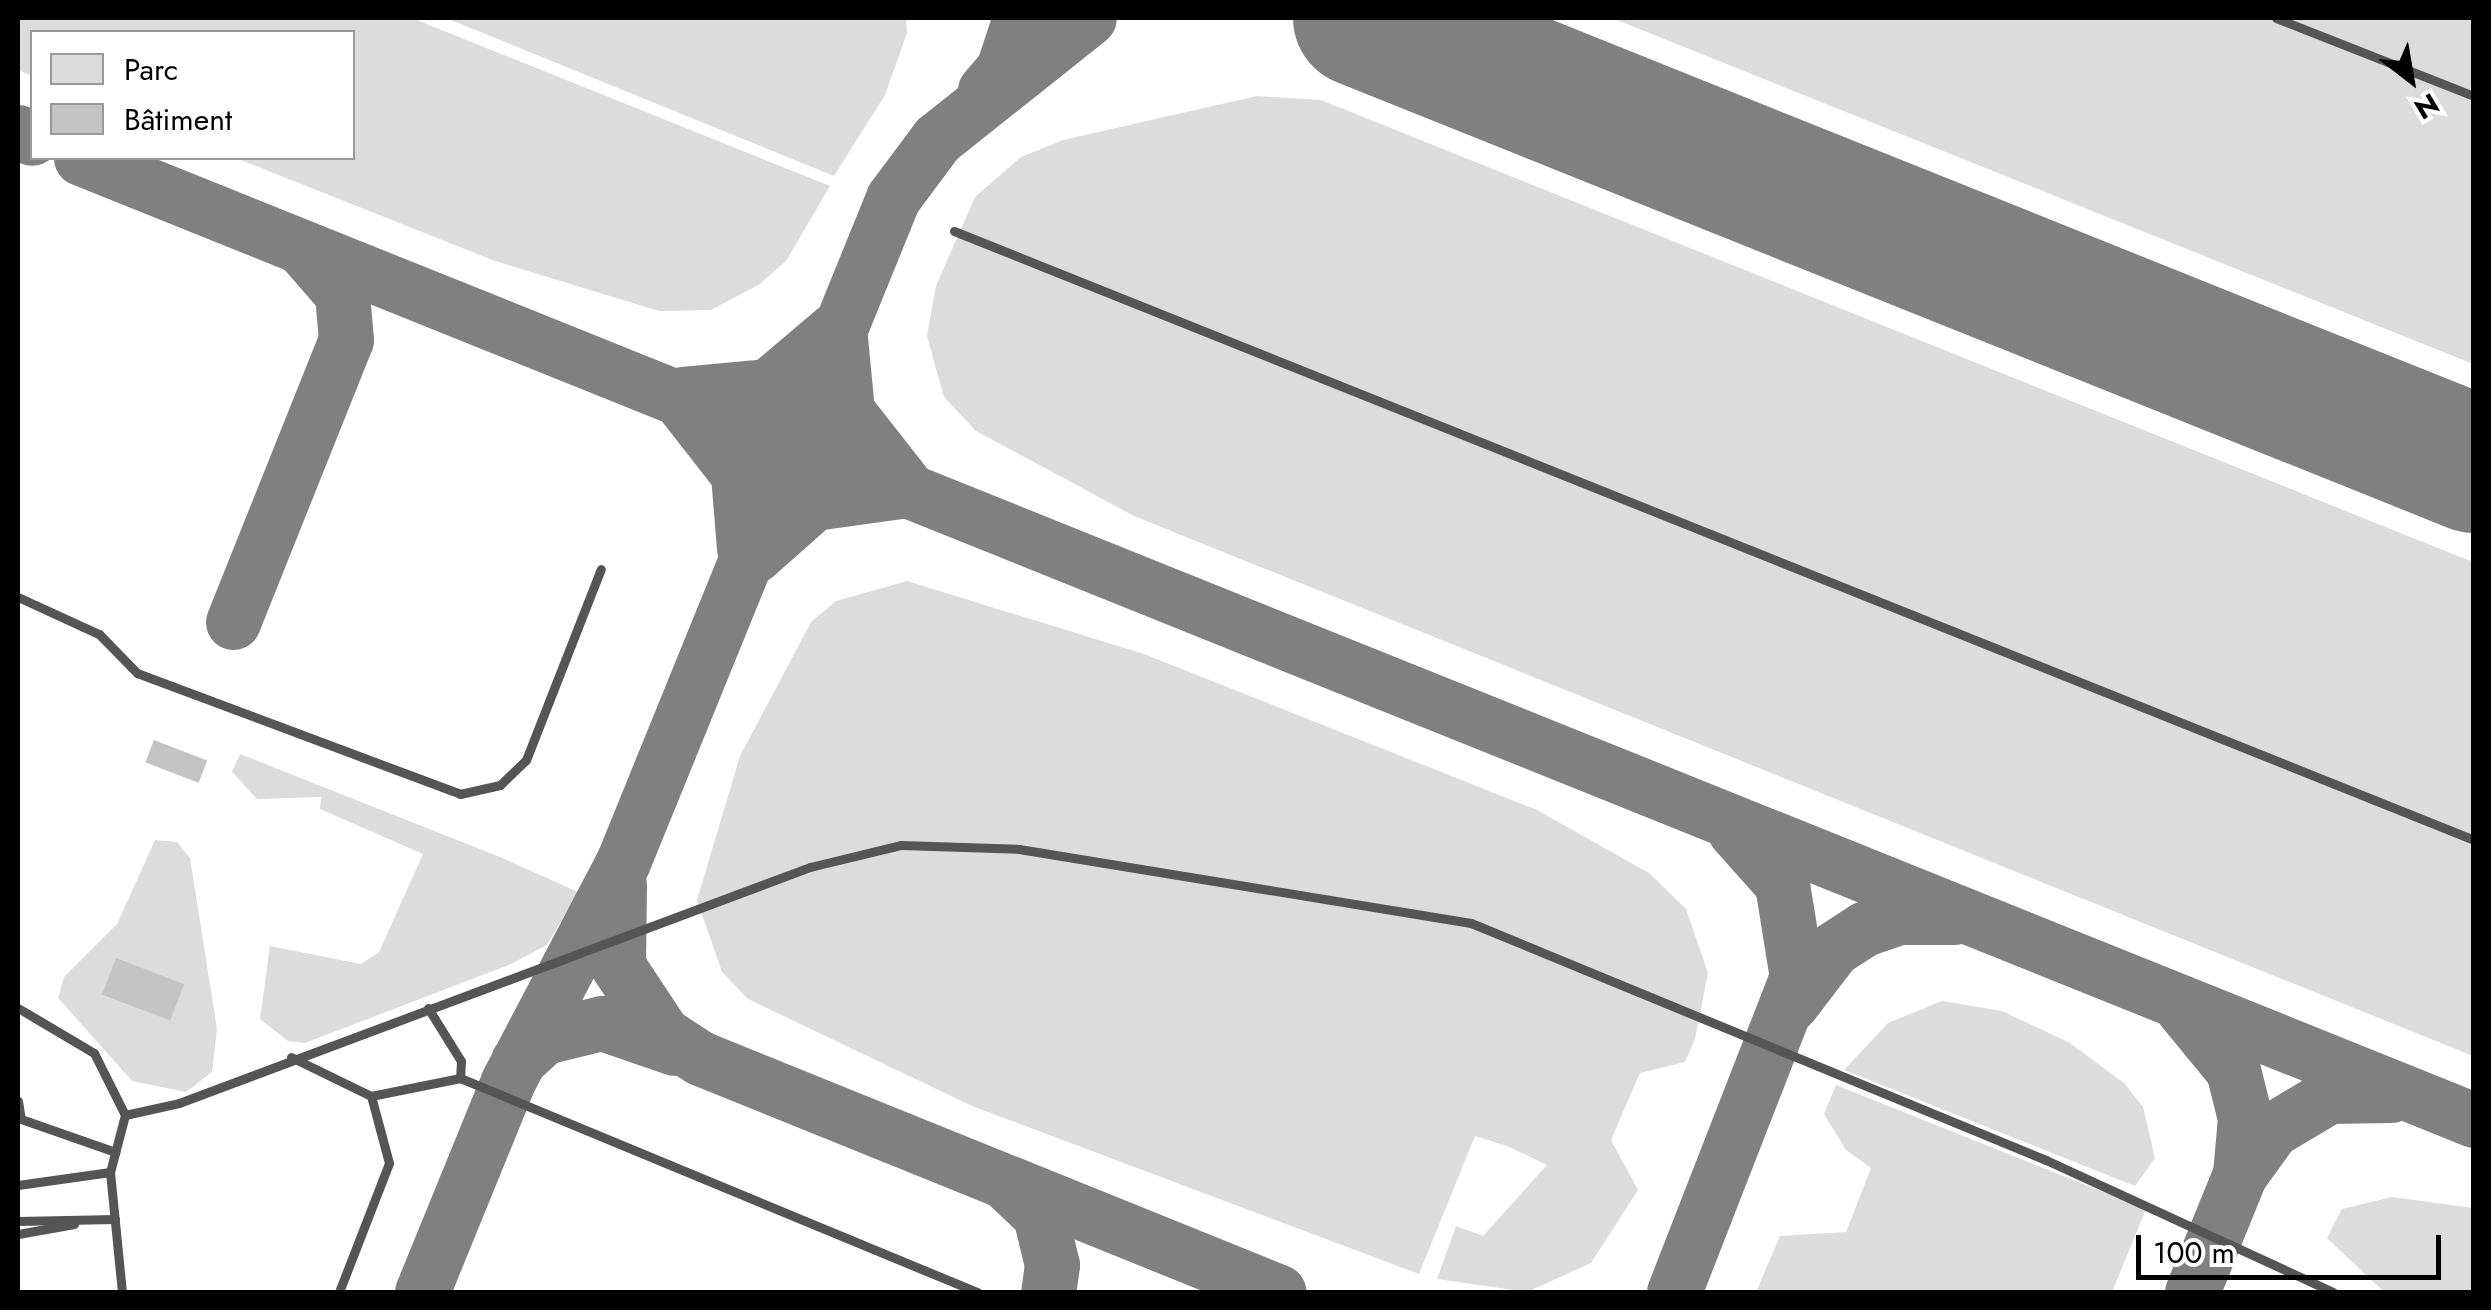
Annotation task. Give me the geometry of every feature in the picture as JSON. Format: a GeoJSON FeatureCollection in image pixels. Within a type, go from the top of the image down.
{"type":"FeatureCollection","features":[{"type":"Feature","properties":{"kind":"lane"},"geometry":{"type":"LineString","coordinates":[[2276,18],[2474,96]]}},
{"type":"Feature","properties":{"kind":"lane"},"geometry":{"type":"LineString","coordinates":[[954,231],[2474,840]]}},
{"type":"Feature","properties":{"kind":"lane"},"geometry":{"type":"LineString","coordinates":[[18,597],[100,634],[138,674],[460,794],[500,785],[526,760],[601,569]]}},
{"type":"Feature","properties":{"kind":"lane"},"geometry":{"type":"LineString","coordinates":[[126,1115],[810,866],[901,844],[1020,849],[1471,923],[2063,1167],[2333,1292]]}},
{"type":"Feature","properties":{"kind":"lane"},"geometry":{"type":"LineString","coordinates":[[18,1008],[94,1053],[126,1115],[110,1172],[122,1292]]}},
{"type":"Feature","properties":{"kind":"lane"},"geometry":{"type":"LineString","coordinates":[[428,1008],[462,1061],[460,1078]]}},
{"type":"Feature","properties":{"kind":"lane"},"geometry":{"type":"LineString","coordinates":[[291,1057],[371,1096],[460,1078],[977,1292]]}},
{"type":"Feature","properties":{"kind":"lane"},"geometry":{"type":"LineString","coordinates":[[338,1292],[389,1163],[371,1096]]}},
{"type":"Feature","properties":{"kind":"lane"},"geometry":{"type":"LineString","coordinates":[[18,1101],[21,1119],[115,1152]]}},
{"type":"Feature","properties":{"kind":"lane"},"geometry":{"type":"LineString","coordinates":[[18,1184],[110,1172]]}},
{"type":"Feature","properties":{"kind":"lane"},"geometry":{"type":"LineString","coordinates":[[18,1221],[115,1220]]}},
{"type":"Feature","properties":{"kind":"lane"},"geometry":{"type":"LineString","coordinates":[[18,1234],[82,1222]]}},
{"type":"Feature","properties":{"kind":"green space"},"geometry":{"type":"Polygon","coordinates":[[[18,18],[412,18],[830,186],[786,261],[760,284],[711,310],[659,311],[495,261],[241,160],[355,160],[355,30],[30,30],[30,75],[18,70],[18,18]]]}},
{"type":"Feature","properties":{"kind":"green space"},"geometry":{"type":"Polygon","coordinates":[[[446,18],[906,18],[907,33],[885,95],[834,176],[446,18]]]}},
{"type":"Feature","properties":{"kind":"green space"},"geometry":{"type":"Polygon","coordinates":[[[1612,18],[2473,18],[2473,364],[2366,321],[1612,18]]]}},
{"type":"Feature","properties":{"kind":"green space"},"geometry":{"type":"Polygon","coordinates":[[[1257,96],[1321,100],[2473,562],[2473,1056],[1134,516],[976,431],[944,397],[927,336],[936,286],[975,197],[1021,157],[1063,140],[1257,96]]]}},
{"type":"Feature","properties":{"kind":"green space"},"geometry":{"type":"Polygon","coordinates":[[[907,581],[1144,654],[1537,810],[1649,873],[1686,909],[1708,973],[1695,1039],[1685,1062],[1640,1073],[1611,1140],[1638,1190],[1591,1263],[1527,1292],[1437,1279],[1456,1226],[1483,1236],[1547,1165],[1507,1146],[1475,1136],[1419,1274],[972,1106],[748,999],[722,972],[697,900],[740,756],[811,622],[836,601],[907,581]]]}},
{"type":"Feature","properties":{"kind":"green space"},"geometry":{"type":"Polygon","coordinates":[[[240,754],[578,892],[547,945],[511,964],[305,1043],[288,1041],[260,1019],[270,946],[361,964],[379,952],[423,854],[320,809],[321,797],[257,799],[232,772],[240,754]]]}},
{"type":"Feature","properties":{"kind":"green space"},"geometry":{"type":"Polygon","coordinates":[[[155,840],[177,842],[190,858],[217,1029],[212,1072],[186,1092],[132,1081],[58,998],[64,977],[117,924],[155,840]]]}},
{"type":"Feature","properties":{"kind":"green space"},"geometry":{"type":"Polygon","coordinates":[[[1942,1001],[2002,1011],[2070,1043],[2125,1084],[2143,1107],[2155,1158],[2135,1186],[1844,1070],[1888,1023],[1942,1001]]]}},
{"type":"Feature","properties":{"kind":"green space"},"geometry":{"type":"Polygon","coordinates":[[[1836,1085],[2146,1209],[2112,1292],[1756,1292],[1780,1236],[1846,1232],[1871,1168],[1846,1150],[1824,1114],[1836,1085]]]}},
{"type":"Feature","properties":{"kind":"green space"},"geometry":{"type":"Polygon","coordinates":[[[2392,1197],[2473,1208],[2473,1292],[2384,1292],[2327,1238],[2342,1209],[2392,1197]]]}},
{"type":"Feature","properties":{"kind":"building"},"geometry":{"type":"Polygon","coordinates":[[[154,740],[207,760],[199,783],[145,762],[154,740]]]}},
{"type":"Feature","properties":{"kind":"building"},"geometry":{"type":"Polygon","coordinates":[[[116,958],[184,984],[170,1021],[102,994],[116,958]]]}},
{"type":"Feature","properties":{"kind":"taxiway"},"geometry":{"type":"LineString","coordinates":[[985,90],[1003,69],[1020,18]]}},
{"type":"Feature","properties":{"kind":"taxiway"},"geometry":{"type":"LineString","coordinates":[[422,1292],[508,1081],[623,862],[893,198],[937,139],[1089,18]]}},
{"type":"Feature","properties":{"kind":"taxiway"},"geometry":{"type":"LineString","coordinates":[[1387,18],[1413,38]]}},
{"type":"Feature","properties":{"kind":"taxiway"},"geometry":{"type":"LineString","coordinates":[[18,132],[30,137]]}},
{"type":"Feature","properties":{"kind":"taxiway"},"geometry":{"type":"LineString","coordinates":[[86,160],[2474,1120]]}},
{"type":"Feature","properties":{"kind":"taxiway"},"geometry":{"type":"LineString","coordinates":[[233,622],[346,340],[342,294],[302,248]]}},
{"type":"Feature","properties":{"kind":"taxiway"},"geometry":{"type":"LineString","coordinates":[[683,394],[768,386],[834,330]]}},
{"type":"Feature","properties":{"kind":"taxiway"},"geometry":{"type":"LineString","coordinates":[[840,338],[847,411],[905,485]]}},
{"type":"Feature","properties":{"kind":"taxiway"},"geometry":{"type":"LineString","coordinates":[[684,405],[738,474],[744,548]]}},
{"type":"Feature","properties":{"kind":"taxiway"},"geometry":{"type":"LineString","coordinates":[[754,556],[814,503],[900,491]]}},
{"type":"Feature","properties":{"kind":"taxiway"},"geometry":{"type":"LineString","coordinates":[[1674,1292],[1797,977],[1782,884],[1735,831]]}},
{"type":"Feature","properties":{"kind":"taxiway"},"geometry":{"type":"LineString","coordinates":[[619,884],[618,966],[663,1034],[700,1058],[1279,1292]]}},
{"type":"Feature","properties":{"kind":"taxiway"},"geometry":{"type":"LineString","coordinates":[[1791,1004],[1833,949],[1864,929],[1899,917],[1954,917]]}},
{"type":"Feature","properties":{"kind":"taxiway"},"geometry":{"type":"LineString","coordinates":[[2182,1008],[2233,1070],[2245,1118],[2240,1174]]}},
{"type":"Feature","properties":{"kind":"taxiway"},"geometry":{"type":"LineString","coordinates":[[518,1061],[544,1037],[602,1023],[674,1048]]}},
{"type":"Feature","properties":{"kind":"taxiway"},"geometry":{"type":"LineString","coordinates":[[2192,1292],[2240,1174],[2272,1130],[2329,1096],[2391,1095]]}},
{"type":"Feature","properties":{"kind":"taxiway"},"geometry":{"type":"LineString","coordinates":[[1005,1182],[1040,1215],[1052,1265],[1048,1292]]}},
{"type":"Feature","properties":{"kind":"runway"},"geometry":{"type":"LineString","coordinates":[[1362,18],[2474,464]]}}]}
